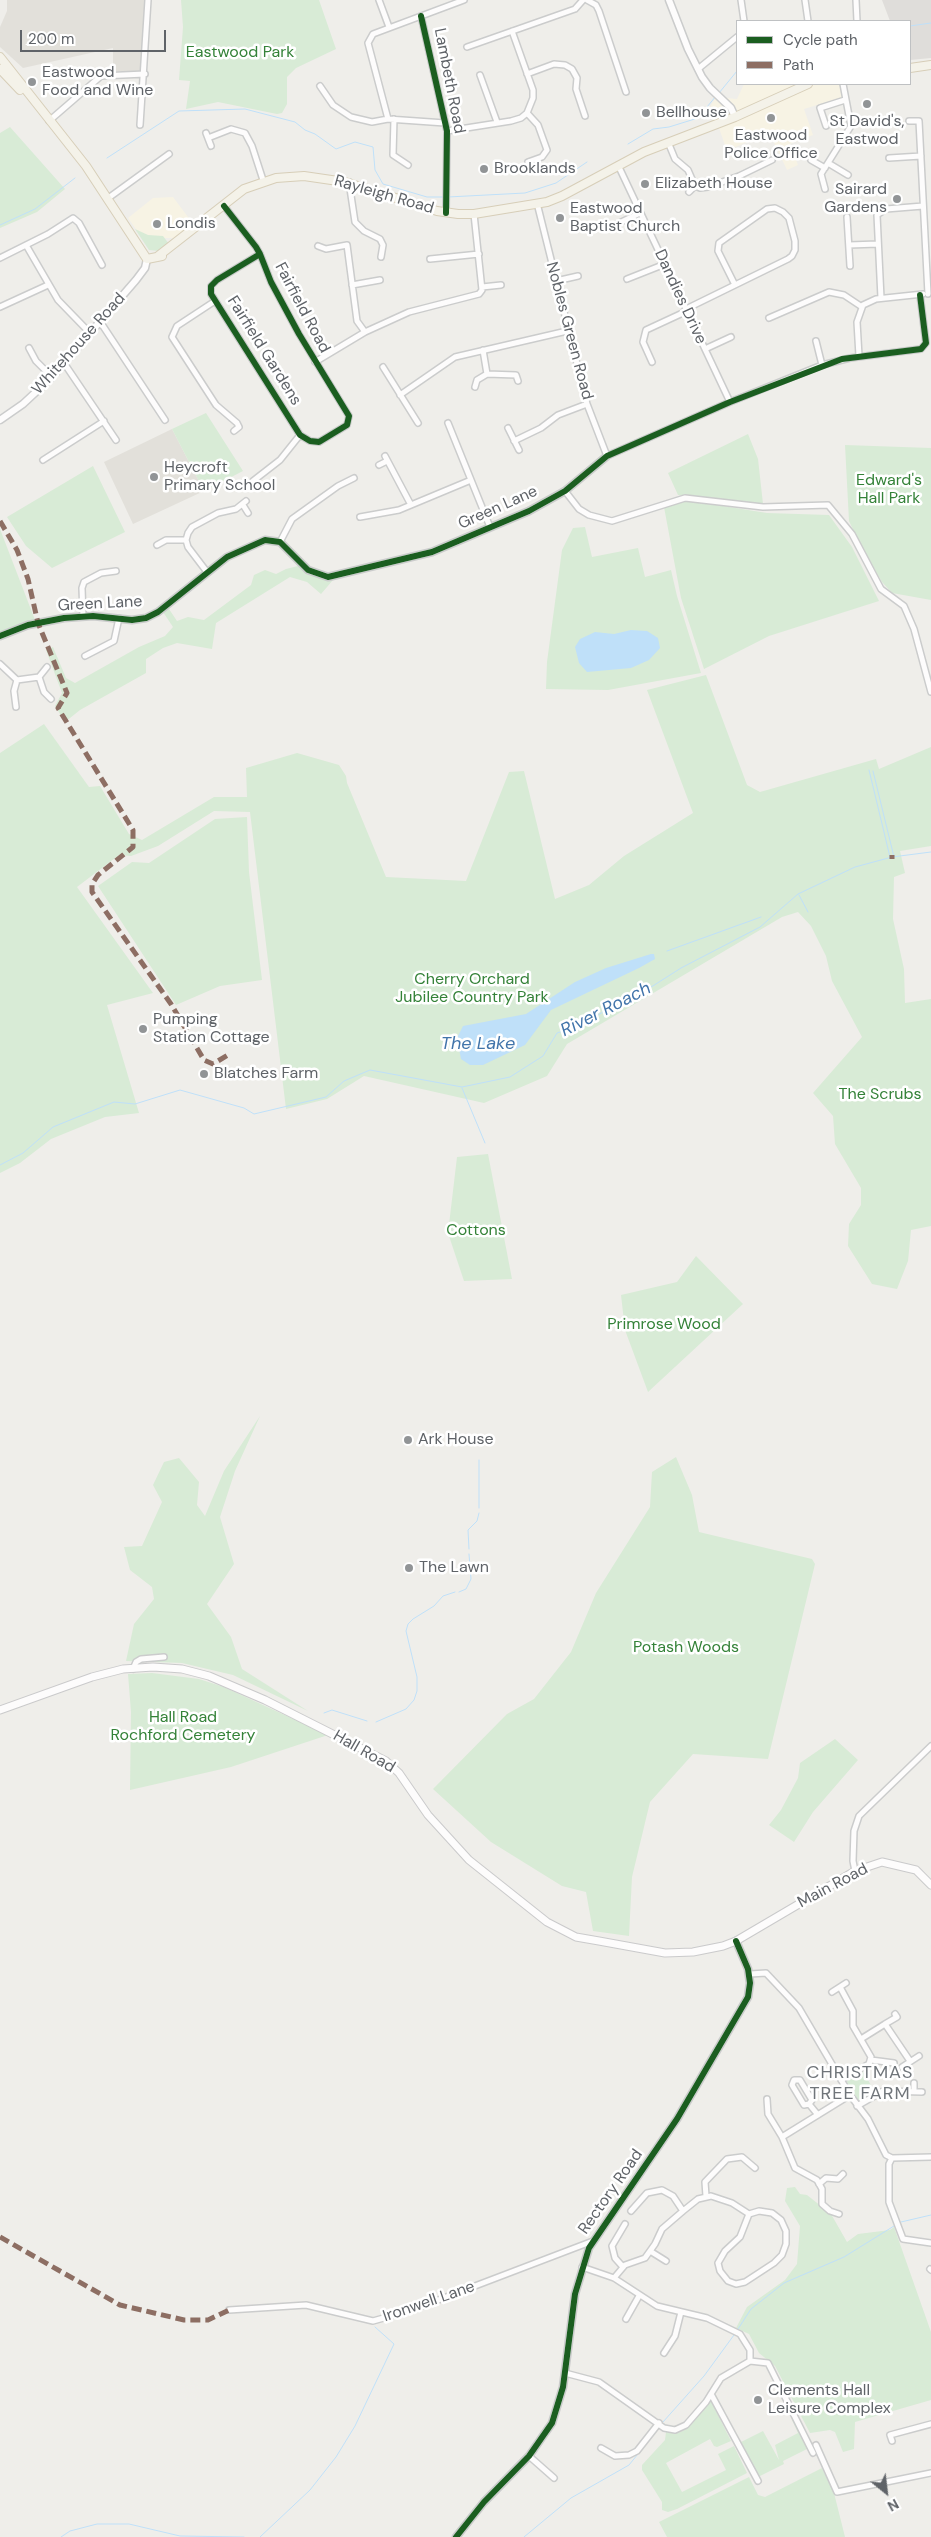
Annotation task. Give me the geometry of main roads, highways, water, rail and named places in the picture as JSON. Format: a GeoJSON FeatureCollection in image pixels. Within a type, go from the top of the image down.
{"type":"FeatureCollection","features":[{"type":"Feature","properties":{"kind":"main road"},"geometry":{"type":"LineString","coordinates":[[0,57],[49,121]]}},
{"type":"Feature","properties":{"kind":"main road"},"geometry":{"type":"LineString","coordinates":[[911,68],[931,65]]}},
{"type":"Feature","properties":{"kind":"main road"},"geometry":{"type":"LineString","coordinates":[[0,69],[49,121]]}},
{"type":"Feature","properties":{"kind":"main road","name":"Rayleigh Road"},"geometry":{"type":"LineString","coordinates":[[49,121],[86,166],[147,259],[157,257],[192,232],[244,189],[263,180],[304,176],[348,182],[446,213],[474,214],[537,204],[562,196],[618,165],[668,142],[735,117],[806,85]]}},
{"type":"Feature","properties":{"kind":"main road","name":"Hall Road"},"geometry":{"type":"LineString","coordinates":[[0,1710],[92,1677],[133,1669],[153,1667],[182,1669],[209,1676],[265,1700],[386,1761],[399,1773],[428,1814],[458,1849],[525,1906],[560,1930],[576,1937],[665,1953],[701,1951],[736,1941]]}},
{"type":"Feature","properties":{"kind":"main road","name":"Main Road"},"geometry":{"type":"LineString","coordinates":[[736,1941],[855,1871],[882,1862],[916,1870],[931,1885]]}},
{"type":"Feature","properties":{"kind":"water"},"geometry":{"type":"Polygon","coordinates":[[[631,630],[647,631],[658,638],[660,648],[649,660],[631,668],[587,672],[579,663],[575,647],[580,639],[595,632],[614,634],[631,630]]]}},
{"type":"Feature","properties":{"kind":"water","name":"The Lake"},"geometry":{"type":"Polygon","coordinates":[[[654,954],[655,959],[551,1010],[525,1045],[483,1065],[470,1065],[461,1059],[457,1038],[463,1026],[526,1014],[575,982],[606,968],[654,954]]]}},
{"type":"Feature","properties":{"kind":"waterway"},"geometry":{"type":"LineString","coordinates":[[911,26],[931,23]]}},
{"type":"Feature","properties":{"kind":"waterway"},"geometry":{"type":"LineString","coordinates":[[719,93],[736,72]]}},
{"type":"Feature","properties":{"kind":"waterway"},"geometry":{"type":"LineString","coordinates":[[628,144],[653,129],[669,127],[698,118],[716,96]]}},
{"type":"Feature","properties":{"kind":"waterway"},"geometry":{"type":"LineString","coordinates":[[107,158],[179,111],[245,109],[295,122],[336,149],[355,142],[373,147],[375,170],[383,184],[427,197],[444,197]]}},
{"type":"Feature","properties":{"kind":"waterway"},"geometry":{"type":"LineString","coordinates":[[448,197],[525,193],[556,183],[587,162]]}},
{"type":"Feature","properties":{"kind":"waterway"},"geometry":{"type":"LineString","coordinates":[[0,225],[35,209],[75,178]]}},
{"type":"Feature","properties":{"kind":"waterway"},"geometry":{"type":"LineString","coordinates":[[869,770],[890,857]]}},
{"type":"Feature","properties":{"kind":"waterway"},"geometry":{"type":"LineString","coordinates":[[873,771],[894,857]]}},
{"type":"Feature","properties":{"kind":"waterway","name":"River Roach"},"geometry":{"type":"LineString","coordinates":[[0,1165],[23,1153],[53,1127],[114,1102],[135,1104],[180,1090],[244,1108],[254,1114],[326,1097],[344,1081],[370,1070],[462,1087],[510,1077],[543,1056],[557,1033],[589,1022],[608,1008],[626,1003],[681,968],[760,927],[798,894],[855,867],[892,857],[931,852]]}},
{"type":"Feature","properties":{"kind":"waterway"},"geometry":{"type":"LineString","coordinates":[[799,895],[808,912]]}},
{"type":"Feature","properties":{"kind":"waterway"},"geometry":{"type":"LineString","coordinates":[[667,951],[761,917]]}},
{"type":"Feature","properties":{"kind":"waterway"},"geometry":{"type":"LineString","coordinates":[[462,1088],[485,1143]]}},
{"type":"Feature","properties":{"kind":"waterway"},"geometry":{"type":"LineString","coordinates":[[479,1460],[479,1508]]}},
{"type":"Feature","properties":{"kind":"waterway"},"geometry":{"type":"LineString","coordinates":[[469,1549],[468,1530],[477,1521],[479,1513]]}},
{"type":"Feature","properties":{"kind":"waterway"},"geometry":{"type":"LineString","coordinates":[[459,1592],[466,1589],[471,1579],[469,1554]]}},
{"type":"Feature","properties":{"kind":"waterway"},"geometry":{"type":"LineString","coordinates":[[376,1722],[406,1709],[414,1700],[417,1691],[417,1677],[406,1631],[408,1624],[434,1606],[443,1596],[455,1592]]}},
{"type":"Feature","properties":{"kind":"waterway"},"geometry":{"type":"LineString","coordinates":[[324,1713],[332,1710],[367,1721]]}},
{"type":"Feature","properties":{"kind":"waterway"},"geometry":{"type":"LineString","coordinates":[[901,2222],[931,2215]]}},
{"type":"Feature","properties":{"kind":"waterway"},"geometry":{"type":"LineString","coordinates":[[738,2329],[751,2309],[784,2283],[844,2257],[894,2226]]}},
{"type":"Feature","properties":{"kind":"waterway"},"geometry":{"type":"LineString","coordinates":[[260,2537],[310,2490],[336,2457],[355,2426],[394,2344],[375,2327]]}},
{"type":"Feature","properties":{"kind":"waterway"},"geometry":{"type":"LineString","coordinates":[[663,2422],[704,2376],[734,2335]]}},
{"type":"Feature","properties":{"kind":"waterway"},"geometry":{"type":"LineString","coordinates":[[524,2537],[571,2498],[629,2465],[659,2428]]}},
{"type":"Feature","properties":{"kind":"waterway"},"geometry":{"type":"LineString","coordinates":[[61,2537],[70,2531],[97,2524],[129,2524],[180,2536],[244,2537]]}},
{"type":"Feature","properties":{"kind":"place","name":"Eastwood Food and Wine"},"geometry":{"type":"Point","coordinates":[32,82]}},
{"type":"Feature","properties":{"kind":"place","name":"St David's, Eastwod"},"geometry":{"type":"Point","coordinates":[867,104]}},
{"type":"Feature","properties":{"kind":"place","name":"Bellhouse"},"geometry":{"type":"Point","coordinates":[646,113]}},
{"type":"Feature","properties":{"kind":"place","name":"Eastwood Police Office"},"geometry":{"type":"Point","coordinates":[771,118]}},
{"type":"Feature","properties":{"kind":"place","name":"Brooklands"},"geometry":{"type":"Point","coordinates":[484,169]}},
{"type":"Feature","properties":{"kind":"place","name":"Elizabeth House"},"geometry":{"type":"Point","coordinates":[645,184]}},
{"type":"Feature","properties":{"kind":"place","name":"Sairard Gardens"},"geometry":{"type":"Point","coordinates":[897,199]}},
{"type":"Feature","properties":{"kind":"place","name":"Eastwood Baptist Church"},"geometry":{"type":"Point","coordinates":[560,218]}},
{"type":"Feature","properties":{"kind":"place","name":"Londis"},"geometry":{"type":"Point","coordinates":[157,224]}},
{"type":"Feature","properties":{"kind":"place","name":"Heycroft Primary School"},"geometry":{"type":"Point","coordinates":[154,477]}},
{"type":"Feature","properties":{"kind":"place","name":"Pumping Station Cottage"},"geometry":{"type":"Point","coordinates":[143,1029]}},
{"type":"Feature","properties":{"kind":"place","name":"Blatches Farm"},"geometry":{"type":"Point","coordinates":[204,1074]}},
{"type":"Feature","properties":{"kind":"place","name":"Ark House"},"geometry":{"type":"Point","coordinates":[408,1440]}},
{"type":"Feature","properties":{"kind":"place","name":"The Lawn"},"geometry":{"type":"Point","coordinates":[409,1568]}},
{"type":"Feature","properties":{"kind":"place","name":"Clements Hall Leisure Complex"},"geometry":{"type":"Point","coordinates":[758,2400]}},
{"type":"Feature","properties":{"kind":"district","name":"CHRISTMAS TREE FARM"},"geometry":{"type":"Point","coordinates":[860,2083]}},
{"type":"Feature","properties":{"kind":"park label","name":"Eastwood Park"},"geometry":{"type":"Point","coordinates":[240,53]}},
{"type":"Feature","properties":{"kind":"park label","name":"Edward's Hall Park"},"geometry":{"type":"Point","coordinates":[889,490]}},
{"type":"Feature","properties":{"kind":"park label","name":"Cherry Orchard Jubilee Country Park"},"geometry":{"type":"Point","coordinates":[472,989]}},
{"type":"Feature","properties":{"kind":"park label","name":"The Scrubs"},"geometry":{"type":"Point","coordinates":[880,1095]}},
{"type":"Feature","properties":{"kind":"park label","name":"Cottons"},"geometry":{"type":"Point","coordinates":[476,1231]}},
{"type":"Feature","properties":{"kind":"park label","name":"Primrose Wood"},"geometry":{"type":"Point","coordinates":[664,1325]}},
{"type":"Feature","properties":{"kind":"park label","name":"Potash Woods"},"geometry":{"type":"Point","coordinates":[686,1648]}},
{"type":"Feature","properties":{"kind":"park label","name":"Hall Road Rochford Cemetery"},"geometry":{"type":"Point","coordinates":[183,1727]}}]}
